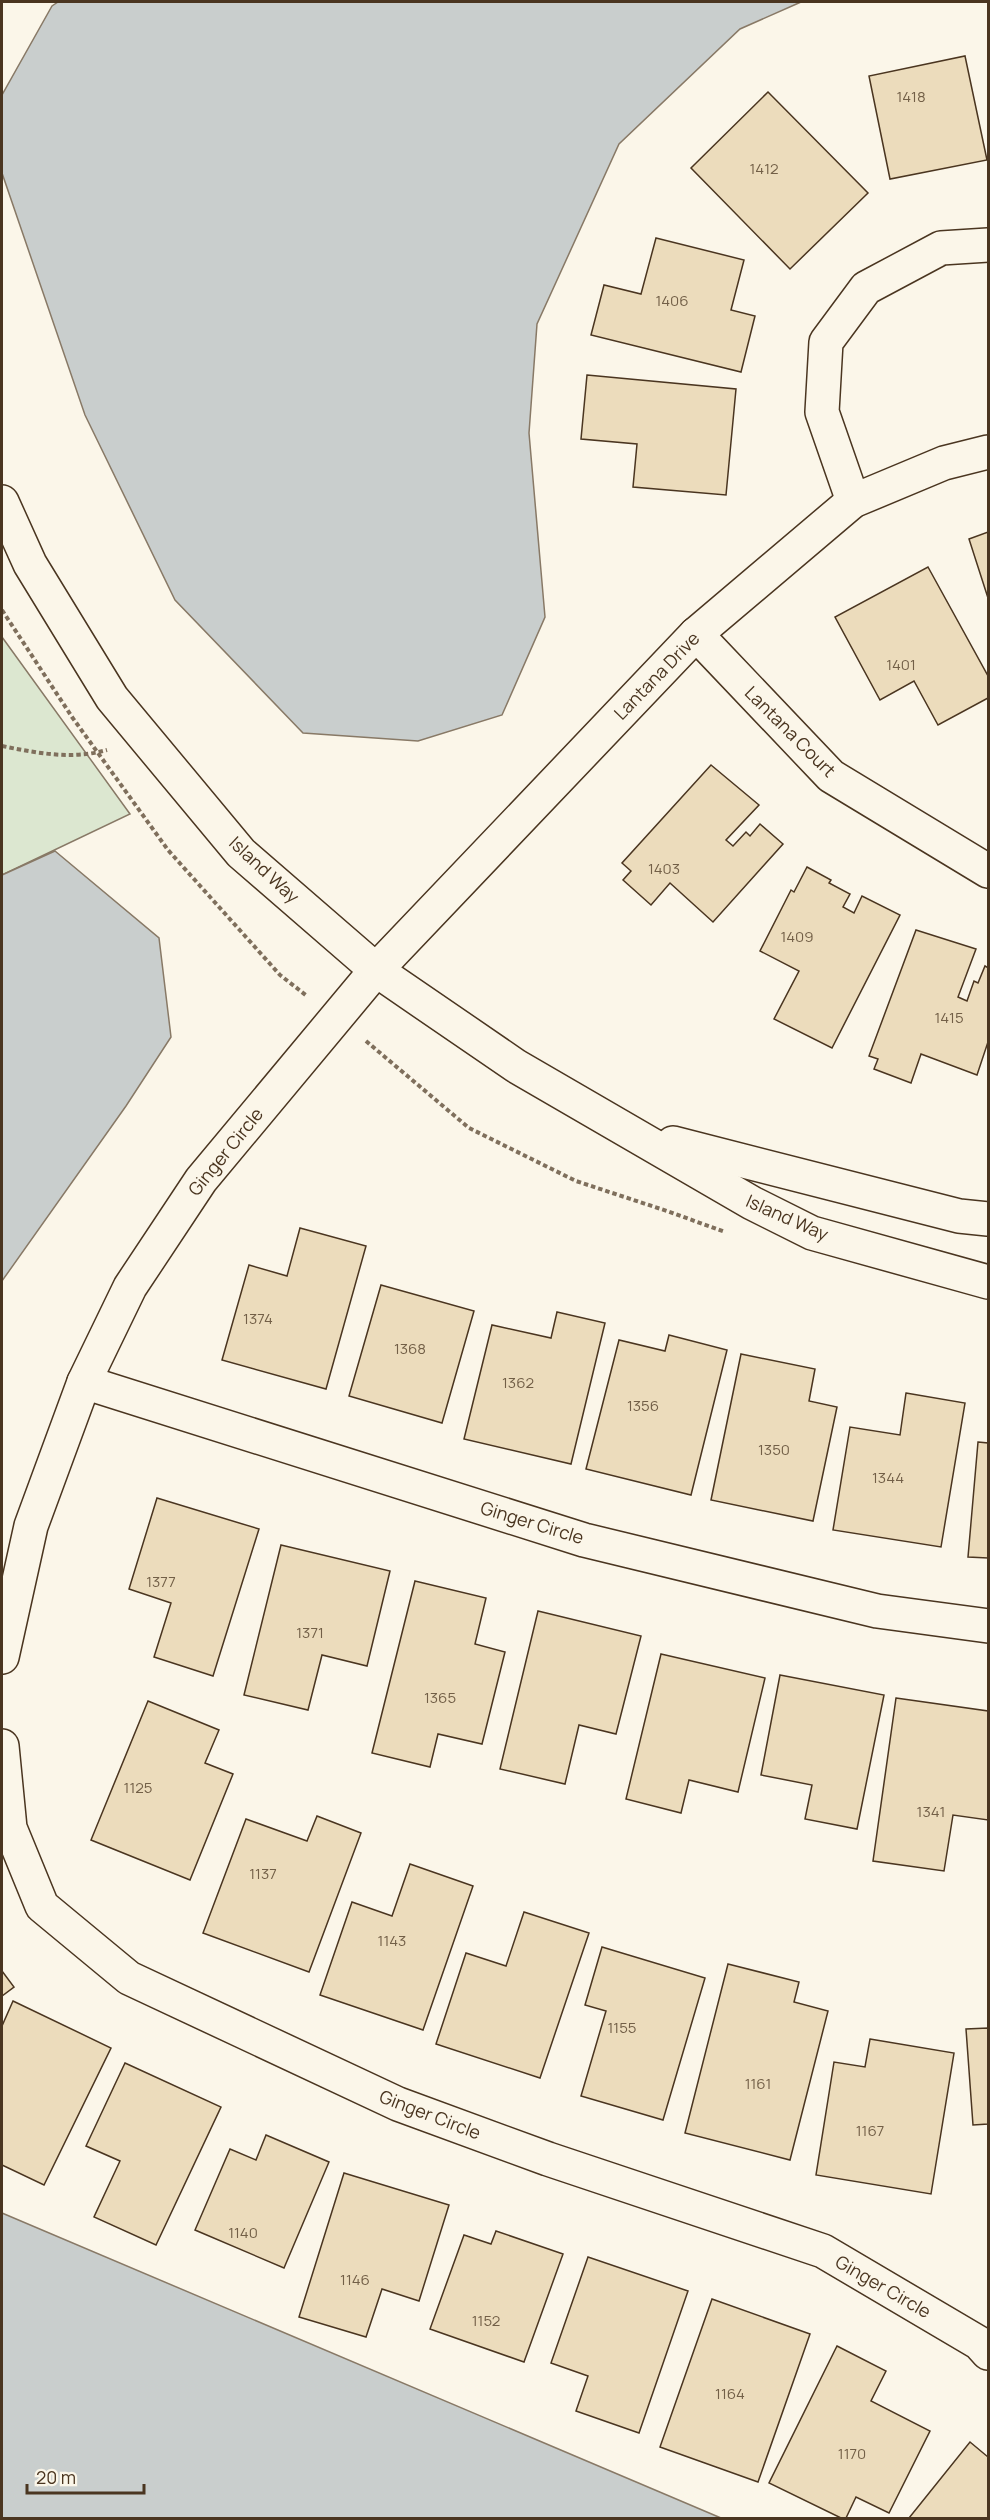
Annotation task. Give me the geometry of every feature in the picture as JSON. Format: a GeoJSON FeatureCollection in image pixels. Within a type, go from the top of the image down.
{"type":"FeatureCollection","features":[{"type":"Feature","properties":{"kind":"street"},"geometry":{"type":"LineString","coordinates":[[853,501],[822,412],[826,342],[866,288],[941,248],[988,245]]}},
{"type":"Feature","properties":{"kind":"street","name":"Lantana Drive"},"geometry":{"type":"LineString","coordinates":[[376,970],[696,634],[853,501],[944,463],[988,452]]}},
{"type":"Feature","properties":{"kind":"street","name":"Island Way"},"geometry":{"type":"LineString","coordinates":[[2,502],[30,564],[112,698],[241,853],[376,970],[516,1065],[752,1203],[812,1233],[988,1282]]}},
{"type":"Feature","properties":{"kind":"street","name":"Lantana Court"},"geometry":{"type":"LineString","coordinates":[[696,634],[831,776],[988,871]]}},
{"type":"Feature","properties":{"kind":"street","name":"Ginger Circle"},"geometry":{"type":"LineString","coordinates":[[2,1657],[31,1526],[84,1382],[130,1287],[201,1180],[376,970]]}},
{"type":"Feature","properties":{"kind":"street","name":"Island Way"},"geometry":{"type":"LineString","coordinates":[[633,1133],[959,1215],[988,1219]]}},
{"type":"Feature","properties":{"kind":"street","name":"Ginger Circle"},"geometry":{"type":"LineString","coordinates":[[84,1382],[584,1540],[877,1611],[988,1626]]}},
{"type":"Feature","properties":{"kind":"street","name":"Ginger Circle"},"geometry":{"type":"LineString","coordinates":[[2,1746],[10,1828],[42,1906],[129,1978],[398,2104],[548,2159],[824,2251],[985,2342]]}},
{"type":"Feature","properties":{"kind":"path"},"geometry":{"type":"LineString","coordinates":[[2,610],[97,753]]}},
{"type":"Feature","properties":{"kind":"path"},"geometry":{"type":"LineString","coordinates":[[2,746],[46,755],[87,755],[146,738]]}},
{"type":"Feature","properties":{"kind":"green space"},"geometry":{"type":"Polygon","coordinates":[[[2,637],[130,814],[2,875],[2,637]]]}},
{"type":"Feature","properties":{"kind":"shaded area"},"geometry":{"type":"Polygon","coordinates":[[[58,2],[801,2],[740,29],[619,144],[537,324],[529,433],[545,617],[502,715],[418,741],[303,733],[175,600],[85,415],[2,173],[2,95],[52,6],[58,2]]]}},
{"type":"Feature","properties":{"kind":"shaded area"},"geometry":{"type":"Polygon","coordinates":[[[55,851],[159,938],[171,1037],[126,1106],[2,1281],[2,875],[55,851]]]}},
{"type":"Feature","properties":{"kind":"shaded area"},"geometry":{"type":"Polygon","coordinates":[[[2,2213],[721,2518],[2,2518],[2,2213]]]}},
{"type":"Feature","properties":{"kind":"building"},"geometry":{"type":"Polygon","coordinates":[[[965,56],[987,160],[890,179],[869,76],[965,56]]]}},
{"type":"Feature","properties":{"kind":"building"},"geometry":{"type":"Polygon","coordinates":[[[768,92],[868,193],[790,269],[691,168],[768,92]]]}},
{"type":"Feature","properties":{"kind":"building"},"geometry":{"type":"Polygon","coordinates":[[[656,238],[744,260],[731,310],[755,316],[741,372],[591,335],[604,285],[641,294],[656,238]]]}},
{"type":"Feature","properties":{"kind":"building"},"geometry":{"type":"Polygon","coordinates":[[[587,375],[736,389],[726,495],[633,487],[637,444],[581,439],[587,375]]]}},
{"type":"Feature","properties":{"kind":"building"},"geometry":{"type":"Polygon","coordinates":[[[988,532],[988,598],[969,539],[988,532]]]}},
{"type":"Feature","properties":{"kind":"building"},"geometry":{"type":"Polygon","coordinates":[[[928,567],[988,676],[988,698],[938,725],[914,681],[880,700],[835,617],[928,567]]]}},
{"type":"Feature","properties":{"kind":"building"},"geometry":{"type":"Polygon","coordinates":[[[711,765],[759,805],[726,840],[733,846],[746,832],[750,836],[760,824],[783,844],[713,922],[670,883],[651,905],[623,880],[631,871],[622,863],[711,765]]]}},
{"type":"Feature","properties":{"kind":"building"},"geometry":{"type":"Polygon","coordinates":[[[807,867],[831,880],[829,883],[850,894],[843,907],[854,913],[862,896],[900,915],[832,1048],[774,1019],[799,971],[760,951],[791,890],[794,892],[807,867]]]}},
{"type":"Feature","properties":{"kind":"building"},"geometry":{"type":"Polygon","coordinates":[[[916,930],[976,949],[958,997],[967,1001],[974,981],[978,983],[985,966],[988,968],[988,1042],[977,1075],[921,1054],[911,1083],[874,1069],[878,1059],[869,1056],[916,930]]]}},
{"type":"Feature","properties":{"kind":"building"},"geometry":{"type":"Polygon","coordinates":[[[300,1228],[366,1246],[326,1389],[222,1360],[249,1265],[287,1276],[300,1228]]]}},
{"type":"Feature","properties":{"kind":"building"},"geometry":{"type":"Polygon","coordinates":[[[381,1285],[474,1311],[442,1423],[349,1396],[381,1285]]]}},
{"type":"Feature","properties":{"kind":"building"},"geometry":{"type":"Polygon","coordinates":[[[557,1312],[605,1323],[571,1464],[464,1439],[492,1325],[551,1338],[557,1312]]]}},
{"type":"Feature","properties":{"kind":"building"},"geometry":{"type":"Polygon","coordinates":[[[669,1335],[727,1350],[691,1495],[586,1469],[619,1340],[665,1351],[669,1335]]]}},
{"type":"Feature","properties":{"kind":"building"},"geometry":{"type":"Polygon","coordinates":[[[741,1354],[815,1369],[809,1401],[837,1407],[813,1521],[711,1500],[741,1354]]]}},
{"type":"Feature","properties":{"kind":"building"},"geometry":{"type":"Polygon","coordinates":[[[906,1393],[965,1403],[941,1547],[833,1530],[850,1427],[900,1435],[906,1393]]]}},
{"type":"Feature","properties":{"kind":"building"},"geometry":{"type":"Polygon","coordinates":[[[978,1442],[988,1443],[988,1558],[968,1557],[978,1442]]]}},
{"type":"Feature","properties":{"kind":"building"},"geometry":{"type":"Polygon","coordinates":[[[157,1498],[259,1529],[213,1676],[154,1657],[171,1603],[129,1589],[157,1498]]]}},
{"type":"Feature","properties":{"kind":"building"},"geometry":{"type":"Polygon","coordinates":[[[281,1545],[390,1571],[367,1666],[322,1655],[308,1710],[244,1695],[281,1545]]]}},
{"type":"Feature","properties":{"kind":"building"},"geometry":{"type":"Polygon","coordinates":[[[415,1581],[486,1598],[475,1644],[505,1652],[482,1744],[438,1734],[430,1767],[372,1753],[415,1581]]]}},
{"type":"Feature","properties":{"kind":"building"},"geometry":{"type":"Polygon","coordinates":[[[538,1611],[641,1636],[616,1734],[579,1725],[565,1784],[500,1769],[538,1611]]]}},
{"type":"Feature","properties":{"kind":"building"},"geometry":{"type":"Polygon","coordinates":[[[661,1654],[765,1678],[738,1792],[689,1780],[681,1813],[626,1799],[661,1654]]]}},
{"type":"Feature","properties":{"kind":"building"},"geometry":{"type":"Polygon","coordinates":[[[780,1675],[884,1695],[857,1829],[805,1819],[812,1785],[761,1775],[780,1675]]]}},
{"type":"Feature","properties":{"kind":"building"},"geometry":{"type":"Polygon","coordinates":[[[896,1698],[988,1711],[988,1820],[953,1815],[944,1871],[873,1861],[896,1698]]]}},
{"type":"Feature","properties":{"kind":"building"},"geometry":{"type":"Polygon","coordinates":[[[148,1701],[219,1730],[205,1763],[233,1774],[190,1880],[91,1840],[148,1701]]]}},
{"type":"Feature","properties":{"kind":"building"},"geometry":{"type":"Polygon","coordinates":[[[317,1816],[361,1833],[309,1972],[203,1933],[246,1819],[307,1841],[317,1816]]]}},
{"type":"Feature","properties":{"kind":"building"},"geometry":{"type":"Polygon","coordinates":[[[410,1864],[473,1886],[423,2030],[320,1995],[352,1902],[392,1916],[410,1864]]]}},
{"type":"Feature","properties":{"kind":"building"},"geometry":{"type":"Polygon","coordinates":[[[524,1912],[589,1933],[540,2078],[436,2044],[466,1953],[506,1966],[524,1912]]]}},
{"type":"Feature","properties":{"kind":"building"},"geometry":{"type":"Polygon","coordinates":[[[602,1947],[705,1978],[663,2120],[581,2096],[606,2011],[585,2005],[602,1947]]]}},
{"type":"Feature","properties":{"kind":"building"},"geometry":{"type":"Polygon","coordinates":[[[728,1964],[799,1982],[794,2002],[828,2011],[790,2160],[685,2133],[728,1964]]]}},
{"type":"Feature","properties":{"kind":"building"},"geometry":{"type":"Polygon","coordinates":[[[2,1971],[14,1987],[2,1996],[2,1971]]]}},
{"type":"Feature","properties":{"kind":"building"},"geometry":{"type":"Polygon","coordinates":[[[13,2001],[111,2048],[44,2185],[2,2165],[2,2026],[13,2001]]]}},
{"type":"Feature","properties":{"kind":"building"},"geometry":{"type":"Polygon","coordinates":[[[988,2028],[988,2124],[973,2125],[966,2029],[988,2028]]]}},
{"type":"Feature","properties":{"kind":"building"},"geometry":{"type":"Polygon","coordinates":[[[870,2039],[954,2053],[931,2194],[816,2175],[834,2062],[865,2067],[870,2039]]]}},
{"type":"Feature","properties":{"kind":"building"},"geometry":{"type":"Polygon","coordinates":[[[125,2063],[221,2107],[156,2245],[94,2217],[120,2161],[86,2146],[125,2063]]]}},
{"type":"Feature","properties":{"kind":"building"},"geometry":{"type":"Polygon","coordinates":[[[266,2135],[329,2162],[284,2268],[195,2230],[230,2149],[256,2160],[266,2135]]]}},
{"type":"Feature","properties":{"kind":"building"},"geometry":{"type":"Polygon","coordinates":[[[344,2173],[449,2205],[419,2301],[382,2289],[366,2337],[299,2317],[344,2173]]]}},
{"type":"Feature","properties":{"kind":"building"},"geometry":{"type":"Polygon","coordinates":[[[496,2231],[563,2254],[524,2362],[430,2329],[464,2235],[491,2244],[496,2231]]]}},
{"type":"Feature","properties":{"kind":"building"},"geometry":{"type":"Polygon","coordinates":[[[588,2257],[688,2291],[639,2433],[576,2411],[588,2376],[551,2363],[588,2257]]]}},
{"type":"Feature","properties":{"kind":"building"},"geometry":{"type":"Polygon","coordinates":[[[712,2299],[810,2334],[758,2482],[660,2447],[712,2299]]]}},
{"type":"Feature","properties":{"kind":"building"},"geometry":{"type":"Polygon","coordinates":[[[837,2346],[886,2371],[871,2401],[930,2431],[889,2513],[856,2497],[846,2518],[841,2518],[769,2483],[837,2346]]]}},
{"type":"Feature","properties":{"kind":"building"},"geometry":{"type":"Polygon","coordinates":[[[970,2442],[988,2457],[988,2518],[909,2518],[970,2442]]]}}]}
